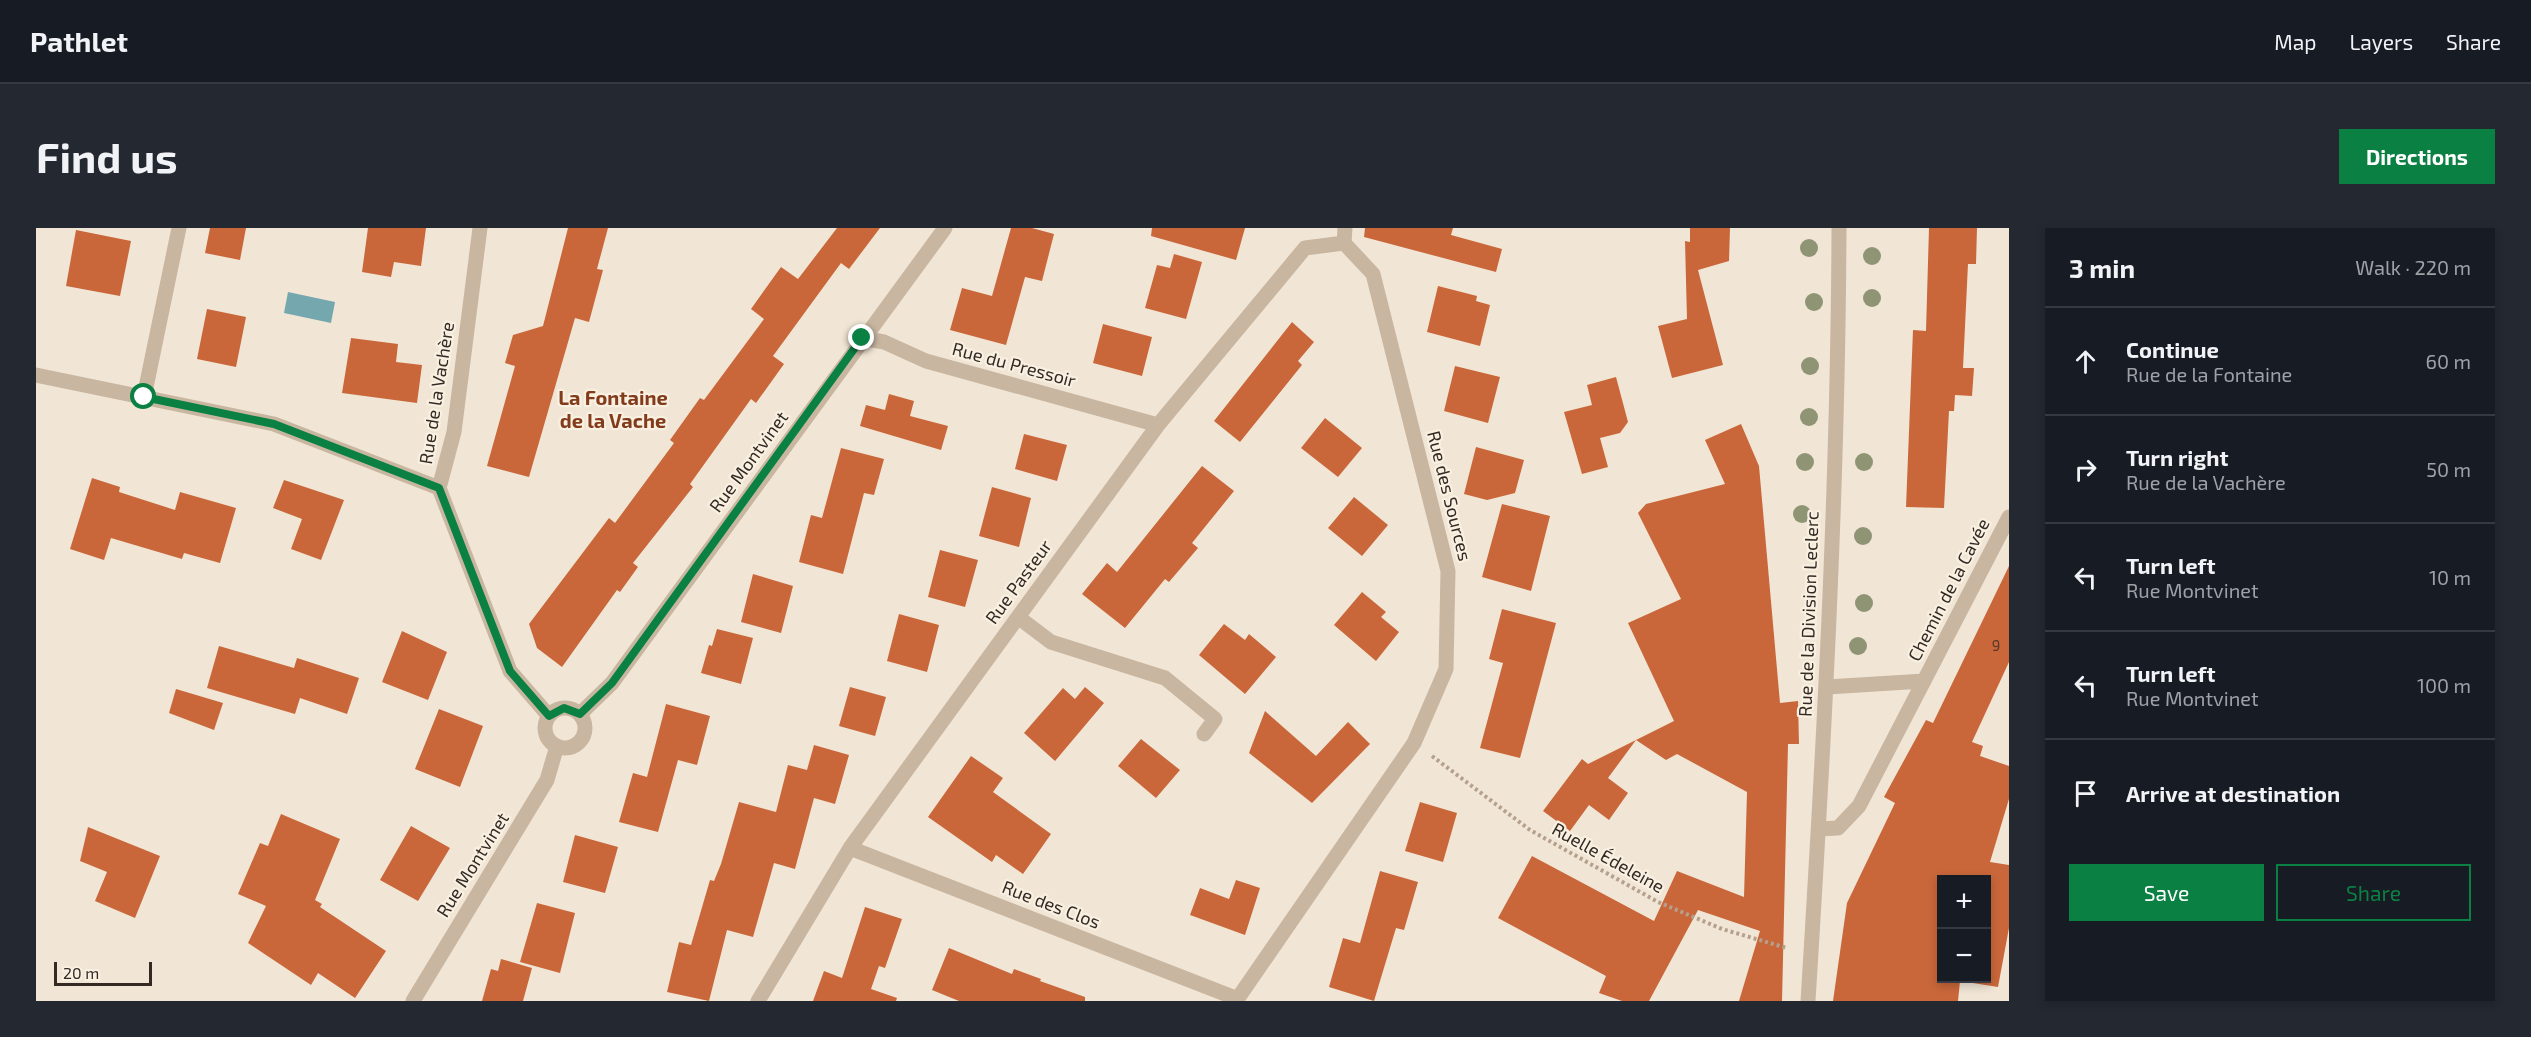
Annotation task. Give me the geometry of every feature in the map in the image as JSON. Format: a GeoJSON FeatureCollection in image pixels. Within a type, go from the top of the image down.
{"type":"FeatureCollection","features":[{"type":"Feature","properties":{"kind":"street"},"geometry":{"type":"LineString","coordinates":[[144,397],[179,228]]}},
{"type":"Feature","properties":{"kind":"street","name":"Rue de la Vachère"},"geometry":{"type":"LineString","coordinates":[[480,228],[454,432],[439,488],[510,671],[549,716]]}},
{"type":"Feature","properties":{"kind":"street","name":"Rue Montvinet"},"geometry":{"type":"LineString","coordinates":[[580,714],[612,683],[862,338],[945,228]]}},
{"type":"Feature","properties":{"kind":"street","name":"Rue de la Division Leclerc"},"geometry":{"type":"LineString","coordinates":[[1808,1001],[1827,687],[1838,343],[1839,228]]}},
{"type":"Feature","properties":{"kind":"street","name":"Rue Pasteur"},"geometry":{"type":"LineString","coordinates":[[758,1001],[850,848],[1158,425],[1305,248],[1345,236]]}},
{"type":"Feature","properties":{"kind":"street","name":"Rue des Sources"},"geometry":{"type":"LineString","coordinates":[[1237,1000],[1414,743],[1446,669],[1448,571],[1373,274],[1345,236]]}},
{"type":"Feature","properties":{"kind":"street","name":"Rue du Pressoir"},"geometry":{"type":"LineString","coordinates":[[862,338],[884,342],[926,361],[1158,425]]}},
{"type":"Feature","properties":{"kind":"street"},"geometry":{"type":"LineString","coordinates":[[36,375],[274,424],[439,488]]}},
{"type":"Feature","properties":{"kind":"street","name":"Chemin de la Cavée"},"geometry":{"type":"LineString","coordinates":[[1819,829],[1839,828],[1859,806],[2009,517]]}},
{"type":"Feature","properties":{"kind":"street"},"geometry":{"type":"LineString","coordinates":[[1018,617],[1051,642],[1165,678],[1215,719],[1204,734]]}},
{"type":"Feature","properties":{"kind":"street","name":"Chemin de la Cavée"},"geometry":{"type":"LineString","coordinates":[[1827,687],[1924,681]]}},
{"type":"Feature","properties":{"kind":"street"},"geometry":{"type":"LineString","coordinates":[[564,708],[580,714],[585,727],[582,740],[571,747],[558,746],[546,734],[549,716],[564,708]]}},
{"type":"Feature","properties":{"kind":"street","name":"Rue Montvinet"},"geometry":{"type":"LineString","coordinates":[[413,1001],[547,780],[558,746]]}},
{"type":"Feature","properties":{"kind":"street","name":"Rue des Clos"},"geometry":{"type":"LineString","coordinates":[[850,848],[1237,1000]]}},
{"type":"Feature","properties":{"kind":"path","name":"Ruelle Édeleine"},"geometry":{"type":"LineString","coordinates":[[1414,743],[1530,830],[1658,902],[1722,929],[1811,955]]}},
{"type":"Feature","properties":{"kind":"water"},"geometry":{"type":"Polygon","coordinates":[[[288,292],[335,302],[331,323],[284,313],[288,292]]]}},
{"type":"Feature","properties":{"kind":"building"},"geometry":{"type":"Polygon","coordinates":[[[210,228],[246,228],[240,260],[205,253],[210,228]]]}},
{"type":"Feature","properties":{"kind":"building"},"geometry":{"type":"Polygon","coordinates":[[[368,228],[426,228],[421,266],[394,262],[391,277],[362,272],[368,228]]]}},
{"type":"Feature","properties":{"kind":"building"},"geometry":{"type":"Polygon","coordinates":[[[568,228],[608,228],[597,269],[603,270],[589,322],[575,318],[529,477],[487,466],[515,366],[505,363],[513,335],[543,326],[568,228]]]}},
{"type":"Feature","properties":{"kind":"building"},"geometry":{"type":"Polygon","coordinates":[[[837,228],[880,228],[849,269],[841,263],[773,356],[784,364],[756,403],[751,399],[690,484],[693,487],[633,563],[638,567],[620,592],[617,590],[562,667],[537,648],[529,624],[609,518],[615,523],[674,443],[670,440],[700,398],[704,400],[764,319],[751,309],[781,267],[798,279],[837,228]]]}},
{"type":"Feature","properties":{"kind":"building"},"geometry":{"type":"Polygon","coordinates":[[[1011,228],[1032,228],[1054,234],[1042,281],[1025,277],[1006,345],[950,330],[962,288],[992,296],[1011,228]]]}},
{"type":"Feature","properties":{"kind":"building"},"geometry":{"type":"Polygon","coordinates":[[[1152,228],[1245,228],[1236,260],[1151,236],[1152,228]]]}},
{"type":"Feature","properties":{"kind":"building"},"geometry":{"type":"Polygon","coordinates":[[[1365,228],[1453,228],[1451,235],[1502,249],[1496,272],[1364,237],[1365,228]]]}},
{"type":"Feature","properties":{"kind":"building"},"geometry":{"type":"Polygon","coordinates":[[[1690,228],[1730,228],[1729,261],[1698,270],[1723,365],[1672,378],[1658,326],[1687,319],[1685,241],[1690,242],[1690,228]]]}},
{"type":"Feature","properties":{"kind":"building"},"geometry":{"type":"Polygon","coordinates":[[[1929,228],[1977,228],[1976,264],[1968,264],[1963,368],[1974,368],[1972,396],[1955,395],[1954,411],[1949,411],[1944,508],[1906,507],[1913,330],[1926,331],[1929,228]]]}},
{"type":"Feature","properties":{"kind":"building"},"geometry":{"type":"Polygon","coordinates":[[[76,230],[131,241],[120,296],[66,286],[76,230]]]}},
{"type":"Feature","properties":{"kind":"building"},"geometry":{"type":"Polygon","coordinates":[[[1174,254],[1202,262],[1186,319],[1145,308],[1157,265],[1170,268],[1174,254]]]}},
{"type":"Feature","properties":{"kind":"building"},"geometry":{"type":"Polygon","coordinates":[[[1438,286],[1477,296],[1476,301],[1490,305],[1480,346],[1427,332],[1438,286]]]}},
{"type":"Feature","properties":{"kind":"building"},"geometry":{"type":"Polygon","coordinates":[[[207,309],[246,317],[236,367],[197,359],[207,309]]]}},
{"type":"Feature","properties":{"kind":"building"},"geometry":{"type":"Polygon","coordinates":[[[1292,322],[1314,342],[1298,361],[1302,365],[1240,442],[1214,421],[1292,322]]]}},
{"type":"Feature","properties":{"kind":"building"},"geometry":{"type":"Polygon","coordinates":[[[1103,324],[1152,337],[1142,376],[1093,363],[1103,324]]]}},
{"type":"Feature","properties":{"kind":"building"},"geometry":{"type":"Polygon","coordinates":[[[351,338],[398,344],[396,362],[422,365],[417,403],[342,393],[351,338]]]}},
{"type":"Feature","properties":{"kind":"building"},"geometry":{"type":"Polygon","coordinates":[[[1455,366],[1500,377],[1488,423],[1444,411],[1455,366]]]}},
{"type":"Feature","properties":{"kind":"building"},"geometry":{"type":"Polygon","coordinates":[[[1616,377],[1628,422],[1620,433],[1600,438],[1608,467],[1582,474],[1564,412],[1592,405],[1587,385],[1616,377]]]}},
{"type":"Feature","properties":{"kind":"building"},"geometry":{"type":"Polygon","coordinates":[[[889,394],[914,401],[910,416],[948,426],[941,450],[860,426],[866,405],[885,410],[889,394]]]}},
{"type":"Feature","properties":{"kind":"building"},"geometry":{"type":"Polygon","coordinates":[[[1325,418],[1362,448],[1338,477],[1301,448],[1325,418]]]}},
{"type":"Feature","properties":{"kind":"building"},"geometry":{"type":"Polygon","coordinates":[[[1741,424],[1759,466],[1780,703],[1798,701],[1799,744],[1788,744],[1782,1001],[1739,1001],[1760,931],[1698,910],[1649,1001],[1622,1001],[1599,993],[1606,976],[1498,918],[1532,856],[1654,921],[1677,871],[1744,897],[1747,792],[1677,754],[1666,760],[1636,740],[1674,721],[1628,623],[1681,599],[1638,513],[1646,504],[1725,484],[1705,440],[1741,424]]]}},
{"type":"Feature","properties":{"kind":"building"},"geometry":{"type":"Polygon","coordinates":[[[1024,434],[1067,445],[1057,481],[1015,469],[1024,434]]]}},
{"type":"Feature","properties":{"kind":"building"},"geometry":{"type":"Polygon","coordinates":[[[1476,447],[1524,460],[1515,493],[1487,500],[1464,494],[1476,447]]]}},
{"type":"Feature","properties":{"kind":"building"},"geometry":{"type":"Polygon","coordinates":[[[841,448],[884,459],[874,495],[864,493],[843,574],[799,562],[811,515],[822,518],[841,448]]]}},
{"type":"Feature","properties":{"kind":"building"},"geometry":{"type":"Polygon","coordinates":[[[1202,466],[1234,491],[1192,543],[1198,548],[1169,582],[1165,579],[1125,628],[1082,594],[1107,563],[1117,572],[1202,466]]]}},
{"type":"Feature","properties":{"kind":"building"},"geometry":{"type":"Polygon","coordinates":[[[92,478],[120,487],[119,492],[175,510],[180,492],[236,508],[220,563],[184,553],[182,559],[111,538],[104,560],[70,549],[92,478]]]}},
{"type":"Feature","properties":{"kind":"building"},"geometry":{"type":"Polygon","coordinates":[[[284,480],[344,500],[321,560],[291,549],[302,519],[273,508],[284,480]]]}},
{"type":"Feature","properties":{"kind":"building"},"geometry":{"type":"Polygon","coordinates":[[[992,487],[1031,498],[1019,547],[979,536],[992,487]]]}},
{"type":"Feature","properties":{"kind":"building"},"geometry":{"type":"Polygon","coordinates":[[[1354,497],[1388,525],[1362,556],[1328,528],[1354,497]]]}},
{"type":"Feature","properties":{"kind":"building"},"geometry":{"type":"Polygon","coordinates":[[[1502,504],[1550,516],[1531,591],[1482,577],[1502,504]]]}},
{"type":"Feature","properties":{"kind":"building"},"geometry":{"type":"Polygon","coordinates":[[[940,550],[978,560],[965,607],[928,597],[940,550]]]}},
{"type":"Feature","properties":{"kind":"building"},"geometry":{"type":"Polygon","coordinates":[[[2009,566],[2009,662],[1972,742],[1983,746],[1980,756],[2009,766],[2009,799],[1990,862],[2009,865],[2009,928],[1998,987],[1973,983],[1991,983],[1991,875],[1937,875],[1937,983],[1960,983],[1958,1001],[1833,1001],[1847,903],[1895,803],[1884,797],[1926,720],[1933,723],[2009,566]]]}},
{"type":"Feature","properties":{"kind":"building"},"geometry":{"type":"Polygon","coordinates":[[[753,574],[793,586],[781,633],[741,622],[753,574]]]}},
{"type":"Feature","properties":{"kind":"building"},"geometry":{"type":"Polygon","coordinates":[[[1362,592],[1386,612],[1381,617],[1399,632],[1376,661],[1334,625],[1362,592]]]}},
{"type":"Feature","properties":{"kind":"building"},"geometry":{"type":"Polygon","coordinates":[[[1502,609],[1556,623],[1520,758],[1480,748],[1503,663],[1489,659],[1502,609]]]}},
{"type":"Feature","properties":{"kind":"building"},"geometry":{"type":"Polygon","coordinates":[[[899,614],[939,625],[927,672],[887,661],[899,614]]]}},
{"type":"Feature","properties":{"kind":"building"},"geometry":{"type":"Polygon","coordinates":[[[1224,624],[1245,640],[1249,634],[1276,657],[1245,694],[1199,655],[1224,624]]]}},
{"type":"Feature","properties":{"kind":"building"},"geometry":{"type":"Polygon","coordinates":[[[717,629],[753,638],[741,684],[701,673],[709,645],[712,646],[717,629]]]}},
{"type":"Feature","properties":{"kind":"building"},"geometry":{"type":"Polygon","coordinates":[[[402,631],[447,652],[428,700],[382,682],[402,631]]]}},
{"type":"Feature","properties":{"kind":"building"},"geometry":{"type":"Polygon","coordinates":[[[219,646],[294,668],[297,658],[359,678],[347,714],[300,698],[295,714],[207,688],[219,646]]]}},
{"type":"Feature","properties":{"kind":"building"},"geometry":{"type":"Polygon","coordinates":[[[850,687],[886,697],[875,736],[839,726],[850,687]]]}},
{"type":"Feature","properties":{"kind":"building"},"geometry":{"type":"Polygon","coordinates":[[[1085,687],[1104,703],[1055,761],[1024,733],[1063,688],[1075,699],[1085,687]]]}},
{"type":"Feature","properties":{"kind":"building"},"geometry":{"type":"Polygon","coordinates":[[[176,689],[223,703],[214,730],[169,713],[176,689]]]}},
{"type":"Feature","properties":{"kind":"building"},"geometry":{"type":"Polygon","coordinates":[[[666,704],[710,716],[697,765],[678,760],[658,832],[619,822],[633,773],[647,777],[666,704]]]}},
{"type":"Feature","properties":{"kind":"building"},"geometry":{"type":"Polygon","coordinates":[[[439,709],[483,726],[460,787],[415,769],[439,709]]]}},
{"type":"Feature","properties":{"kind":"building"},"geometry":{"type":"Polygon","coordinates":[[[1265,711],[1316,756],[1348,722],[1370,744],[1312,803],[1249,753],[1265,711]]]}},
{"type":"Feature","properties":{"kind":"building"},"geometry":{"type":"Polygon","coordinates":[[[1141,739],[1180,770],[1156,798],[1118,766],[1141,739]]]}},
{"type":"Feature","properties":{"kind":"building"},"geometry":{"type":"Polygon","coordinates":[[[1636,740],[1608,778],[1628,793],[1609,820],[1589,805],[1570,831],[1543,811],[1582,759],[1588,764],[1636,740]]]}},
{"type":"Feature","properties":{"kind":"building"},"geometry":{"type":"Polygon","coordinates":[[[814,745],[849,755],[835,804],[814,798],[795,869],[774,863],[753,937],[727,930],[709,1001],[667,992],[679,942],[691,945],[710,880],[714,881],[721,864],[739,802],[776,812],[788,765],[807,770],[814,745]]]}},
{"type":"Feature","properties":{"kind":"building"},"geometry":{"type":"Polygon","coordinates":[[[971,756],[1003,778],[993,792],[1051,834],[1023,874],[996,855],[992,862],[928,817],[971,756]]]}},
{"type":"Feature","properties":{"kind":"building"},"geometry":{"type":"Polygon","coordinates":[[[1420,802],[1457,813],[1443,862],[1405,851],[1420,802]]]}},
{"type":"Feature","properties":{"kind":"building"},"geometry":{"type":"Polygon","coordinates":[[[281,814],[340,839],[315,900],[322,904],[320,907],[386,951],[355,998],[318,973],[311,985],[248,943],[266,906],[238,894],[260,843],[268,846],[281,814]]]}},
{"type":"Feature","properties":{"kind":"building"},"geometry":{"type":"Polygon","coordinates":[[[411,826],[450,848],[418,901],[380,880],[411,826]]]}},
{"type":"Feature","properties":{"kind":"building"},"geometry":{"type":"Polygon","coordinates":[[[88,827],[160,856],[135,918],[95,901],[107,872],[80,861],[88,827]]]}},
{"type":"Feature","properties":{"kind":"building"},"geometry":{"type":"Polygon","coordinates":[[[575,835],[618,847],[605,893],[563,882],[575,835]]]}},
{"type":"Feature","properties":{"kind":"building"},"geometry":{"type":"Polygon","coordinates":[[[1380,871],[1418,882],[1404,930],[1396,928],[1374,1001],[1329,987],[1343,938],[1360,943],[1380,871]]]}},
{"type":"Feature","properties":{"kind":"building"},"geometry":{"type":"Polygon","coordinates":[[[1236,880],[1260,888],[1245,935],[1190,915],[1200,888],[1229,899],[1236,880]]]}},
{"type":"Feature","properties":{"kind":"building"},"geometry":{"type":"Polygon","coordinates":[[[537,903],[575,913],[560,973],[520,962],[537,903]]]}},
{"type":"Feature","properties":{"kind":"building"},"geometry":{"type":"Polygon","coordinates":[[[865,907],[902,919],[885,968],[879,966],[871,989],[897,998],[896,1001],[813,1001],[824,971],[842,978],[865,907]]]}},
{"type":"Feature","properties":{"kind":"building"},"geometry":{"type":"Polygon","coordinates":[[[949,948],[1012,974],[1014,969],[1041,979],[1040,981],[1085,997],[1085,1001],[959,1001],[932,990],[949,948]]]}},
{"type":"Feature","properties":{"kind":"building"},"geometry":{"type":"Polygon","coordinates":[[[501,959],[532,968],[523,1001],[482,1001],[491,969],[498,971],[501,959]]]}},
{"type":"Feature","properties":{"kind":"district","name":"La Fontaine de la Vache"},"geometry":{"type":"Point","coordinates":[613,410]}},
{"type":"Feature","properties":{"kind":"route"},"geometry":{"type":"LineString","coordinates":[[144,397],[274,424],[439,488],[451,513],[510,671],[549,716],[558,709],[564,708],[580,714],[612,683],[862,338]]}}]}
